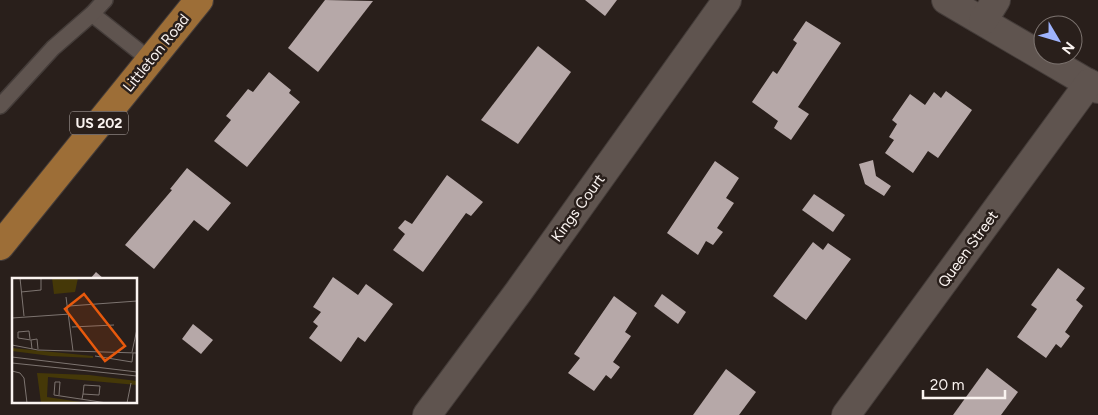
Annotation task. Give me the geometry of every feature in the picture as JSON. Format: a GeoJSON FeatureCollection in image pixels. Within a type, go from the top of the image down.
{"type":"FeatureCollection","features":[{"type":"Feature","properties":{"kind":"main road","name":"Littleton Road"},"geometry":{"type":"LineString","coordinates":[[0,246],[199,0]]}},
{"type":"Feature","properties":{"kind":"street","name":"Kings Court"},"geometry":{"type":"LineString","coordinates":[[427,415],[519,291],[727,0]]}},
{"type":"Feature","properties":{"kind":"street"},"geometry":{"type":"LineString","coordinates":[[946,0],[990,10],[1093,86]]}},
{"type":"Feature","properties":{"kind":"street","name":"Queen Street"},"geometry":{"type":"LineString","coordinates":[[846,415],[1093,86]]}},
{"type":"Feature","properties":{"kind":"lane"},"geometry":{"type":"LineString","coordinates":[[0,106],[53,48],[105,0]]}},
{"type":"Feature","properties":{"kind":"lane"},"geometry":{"type":"LineString","coordinates":[[92,14],[150,60]]}},
{"type":"Feature","properties":{"kind":"building"},"geometry":{"type":"Polygon","coordinates":[[[325,0],[373,1],[318,72],[288,48],[325,0]]]}},
{"type":"Feature","properties":{"kind":"building"},"geometry":{"type":"Polygon","coordinates":[[[585,0],[617,0],[605,16],[585,0]]]}},
{"type":"Feature","properties":{"kind":"building"},"geometry":{"type":"Polygon","coordinates":[[[806,21],[841,43],[798,107],[809,114],[791,140],[774,128],[778,121],[752,102],[773,71],[777,74],[797,43],[793,40],[806,21]]]}},
{"type":"Feature","properties":{"kind":"building"},"geometry":{"type":"Polygon","coordinates":[[[538,46],[571,72],[518,144],[481,120],[538,46]]]}},
{"type":"Feature","properties":{"kind":"building"},"geometry":{"type":"Polygon","coordinates":[[[269,72],[291,90],[289,93],[300,102],[247,167],[214,141],[231,120],[226,116],[248,89],[253,92],[269,72]]]}},
{"type":"Feature","properties":{"kind":"building"},"geometry":{"type":"Polygon","coordinates":[[[946,91],[972,110],[938,158],[928,151],[913,173],[885,153],[894,140],[889,137],[897,124],[892,120],[910,94],[925,105],[934,92],[941,98],[946,91]]]}},
{"type":"Feature","properties":{"kind":"building"},"geometry":{"type":"Polygon","coordinates":[[[873,160],[876,176],[891,186],[884,196],[865,184],[859,164],[873,160]]]}},
{"type":"Feature","properties":{"kind":"building"},"geometry":{"type":"Polygon","coordinates":[[[715,161],[739,178],[726,198],[734,203],[717,228],[723,232],[713,245],[706,241],[698,255],[667,233],[715,161]]]}},
{"type":"Feature","properties":{"kind":"building"},"geometry":{"type":"Polygon","coordinates":[[[187,168],[231,203],[208,231],[194,220],[154,269],[125,245],[172,190],[170,189],[187,168]]]}},
{"type":"Feature","properties":{"kind":"building"},"geometry":{"type":"Polygon","coordinates":[[[447,175],[483,202],[471,216],[466,213],[423,272],[393,250],[405,234],[398,228],[405,220],[412,224],[447,175]]]}},
{"type":"Feature","properties":{"kind":"building"},"geometry":{"type":"Polygon","coordinates":[[[814,194],[845,215],[833,232],[802,210],[814,194]]]}},
{"type":"Feature","properties":{"kind":"building"},"geometry":{"type":"Polygon","coordinates":[[[813,242],[823,250],[828,243],[851,259],[806,320],[773,296],[813,242]]]}},
{"type":"Feature","properties":{"kind":"building"},"geometry":{"type":"Polygon","coordinates":[[[1058,268],[1085,288],[1076,300],[1083,306],[1065,332],[1070,336],[1061,348],[1056,344],[1046,358],[1017,337],[1037,309],[1031,305],[1058,268]]]}},
{"type":"Feature","properties":{"kind":"building"},"geometry":{"type":"Polygon","coordinates":[[[96,272],[103,278],[91,278],[96,272]]]}},
{"type":"Feature","properties":{"kind":"building"},"geometry":{"type":"Polygon","coordinates":[[[333,277],[358,295],[366,284],[393,304],[365,342],[358,337],[341,362],[309,338],[318,326],[313,322],[321,312],[313,307],[333,277]]]}},
{"type":"Feature","properties":{"kind":"building"},"geometry":{"type":"Polygon","coordinates":[[[662,294],[686,312],[678,324],[654,306],[662,294]]]}},
{"type":"Feature","properties":{"kind":"building"},"geometry":{"type":"Polygon","coordinates":[[[614,296],[637,313],[625,332],[631,336],[613,362],[620,367],[611,379],[606,375],[594,391],[568,373],[580,358],[574,354],[614,296]]]}},
{"type":"Feature","properties":{"kind":"building"},"geometry":{"type":"Polygon","coordinates":[[[193,324],[213,340],[201,354],[182,339],[193,324]]]}},
{"type":"Feature","properties":{"kind":"building"},"geometry":{"type":"Polygon","coordinates":[[[987,368],[1018,392],[1001,415],[953,415],[987,368]]]}},
{"type":"Feature","properties":{"kind":"building"},"geometry":{"type":"Polygon","coordinates":[[[726,369],[756,392],[739,415],[693,415],[726,369]]]}}]}
